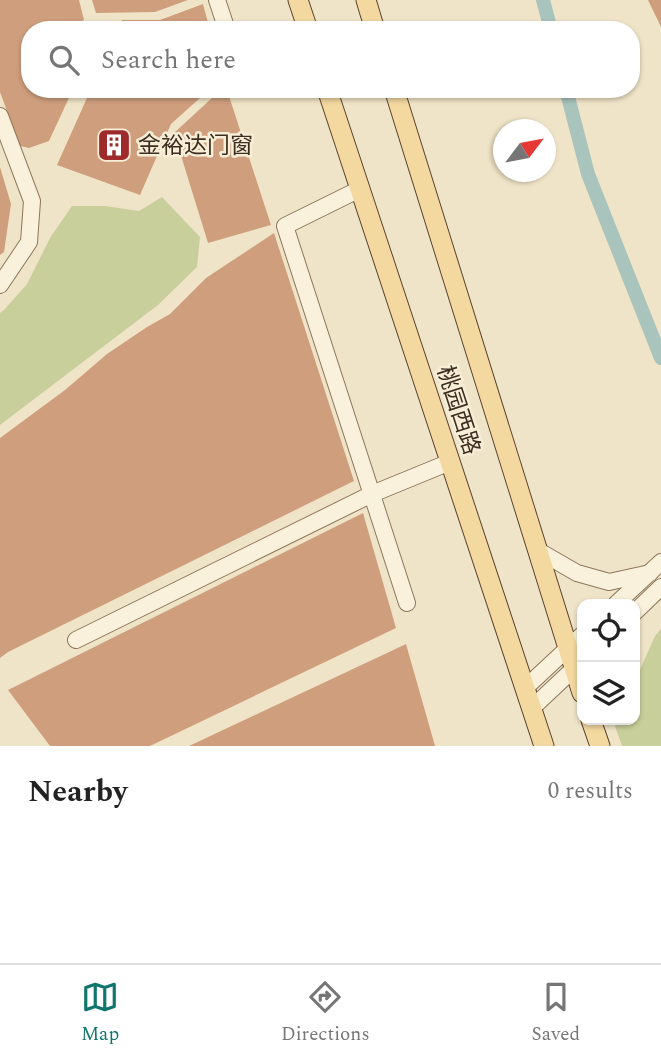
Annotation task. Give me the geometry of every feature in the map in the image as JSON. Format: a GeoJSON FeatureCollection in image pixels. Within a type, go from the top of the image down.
{"type":"FeatureCollection","features":[{"type":"Feature","properties":{"kind":"main road"},"geometry":{"type":"LineString","coordinates":[[298,0],[305,21]]}},
{"type":"Feature","properties":{"kind":"main road"},"geometry":{"type":"LineString","coordinates":[[366,0],[372,21]]}},
{"type":"Feature","properties":{"kind":"main road","name":"桃园西路"},"geometry":{"type":"LineString","coordinates":[[330,98],[544,746]]}},
{"type":"Feature","properties":{"kind":"main road","name":"桃园西路"},"geometry":{"type":"LineString","coordinates":[[397,98],[537,550],[577,653]]}},
{"type":"Feature","properties":{"kind":"main road"},"geometry":{"type":"LineString","coordinates":[[593,725],[600,746]]}},
{"type":"Feature","properties":{"kind":"street"},"geometry":{"type":"LineString","coordinates":[[217,0],[224,21]]}},
{"type":"Feature","properties":{"kind":"street"},"geometry":{"type":"LineString","coordinates":[[0,116],[32,201],[29,242],[0,285]]}},
{"type":"Feature","properties":{"kind":"street"},"geometry":{"type":"LineString","coordinates":[[360,189],[285,226],[407,603]]}},
{"type":"Feature","properties":{"kind":"street"},"geometry":{"type":"LineString","coordinates":[[76,640],[372,494],[450,463]]}},
{"type":"Feature","properties":{"kind":"street"},"geometry":{"type":"LineString","coordinates":[[537,550],[577,573],[609,582],[655,568]]}},
{"type":"Feature","properties":{"kind":"street"},"geometry":{"type":"LineString","coordinates":[[621,599],[655,568]]}},
{"type":"Feature","properties":{"kind":"street"},"geometry":{"type":"LineString","coordinates":[[640,608],[661,587]]}},
{"type":"Feature","properties":{"kind":"street"},"geometry":{"type":"LineString","coordinates":[[524,689],[577,653]]}},
{"type":"Feature","properties":{"kind":"street"},"geometry":{"type":"LineString","coordinates":[[531,709],[577,653]]}},
{"type":"Feature","properties":{"kind":"green space"},"geometry":{"type":"Polygon","coordinates":[[[162,197],[200,237],[197,267],[158,305],[0,425],[0,313],[27,284],[50,238],[72,206],[105,206],[139,211],[162,197]]]}},
{"type":"Feature","properties":{"kind":"green space"},"geometry":{"type":"Polygon","coordinates":[[[661,629],[661,746],[622,746],[615,726],[640,725],[640,670],[655,636],[661,629]]]}},
{"type":"Feature","properties":{"kind":"building"},"geometry":{"type":"Polygon","coordinates":[[[0,0],[79,0],[84,20],[82,21],[21,21],[21,98],[69,98],[49,141],[29,148],[20,146],[0,92],[0,0]]]}},
{"type":"Feature","properties":{"kind":"building"},"geometry":{"type":"Polygon","coordinates":[[[92,0],[188,0],[155,12],[96,13],[92,0]]]}},
{"type":"Feature","properties":{"kind":"building"},"geometry":{"type":"Polygon","coordinates":[[[648,0],[661,0],[661,27],[648,0]]]}},
{"type":"Feature","properties":{"kind":"building"},"geometry":{"type":"Polygon","coordinates":[[[203,4],[208,21],[122,21],[160,20],[203,4]]]}},
{"type":"Feature","properties":{"kind":"building","name":"金裕达门窗"},"geometry":{"type":"Polygon","coordinates":[[[87,98],[200,98],[171,124],[140,195],[57,165],[87,98]]]}},
{"type":"Feature","properties":{"kind":"building"},"geometry":{"type":"Polygon","coordinates":[[[212,98],[230,98],[271,225],[208,243],[174,133],[212,98]]]}},
{"type":"Feature","properties":{"kind":"building"},"geometry":{"type":"Polygon","coordinates":[[[0,167],[11,204],[4,252],[0,255],[0,167]]]}},
{"type":"Feature","properties":{"kind":"building"},"geometry":{"type":"Polygon","coordinates":[[[274,233],[354,481],[0,658],[0,438],[65,390],[107,354],[170,314],[206,278],[274,233]]]}},
{"type":"Feature","properties":{"kind":"building"},"geometry":{"type":"Polygon","coordinates":[[[363,513],[396,628],[150,746],[50,746],[8,690],[363,513]]]}},
{"type":"Feature","properties":{"kind":"building"},"geometry":{"type":"Polygon","coordinates":[[[406,644],[435,746],[189,746],[406,644]]]}},
{"type":"Feature","properties":{"kind":"waterway"},"geometry":{"type":"LineString","coordinates":[[543,0],[549,21]]}},
{"type":"Feature","properties":{"kind":"waterway"},"geometry":{"type":"LineString","coordinates":[[568,98],[588,174],[661,358]]}},
{"type":"Feature","properties":{"kind":"place","name":"金裕达门窗"},"geometry":{"type":"Point","coordinates":[114,145]}}]}
